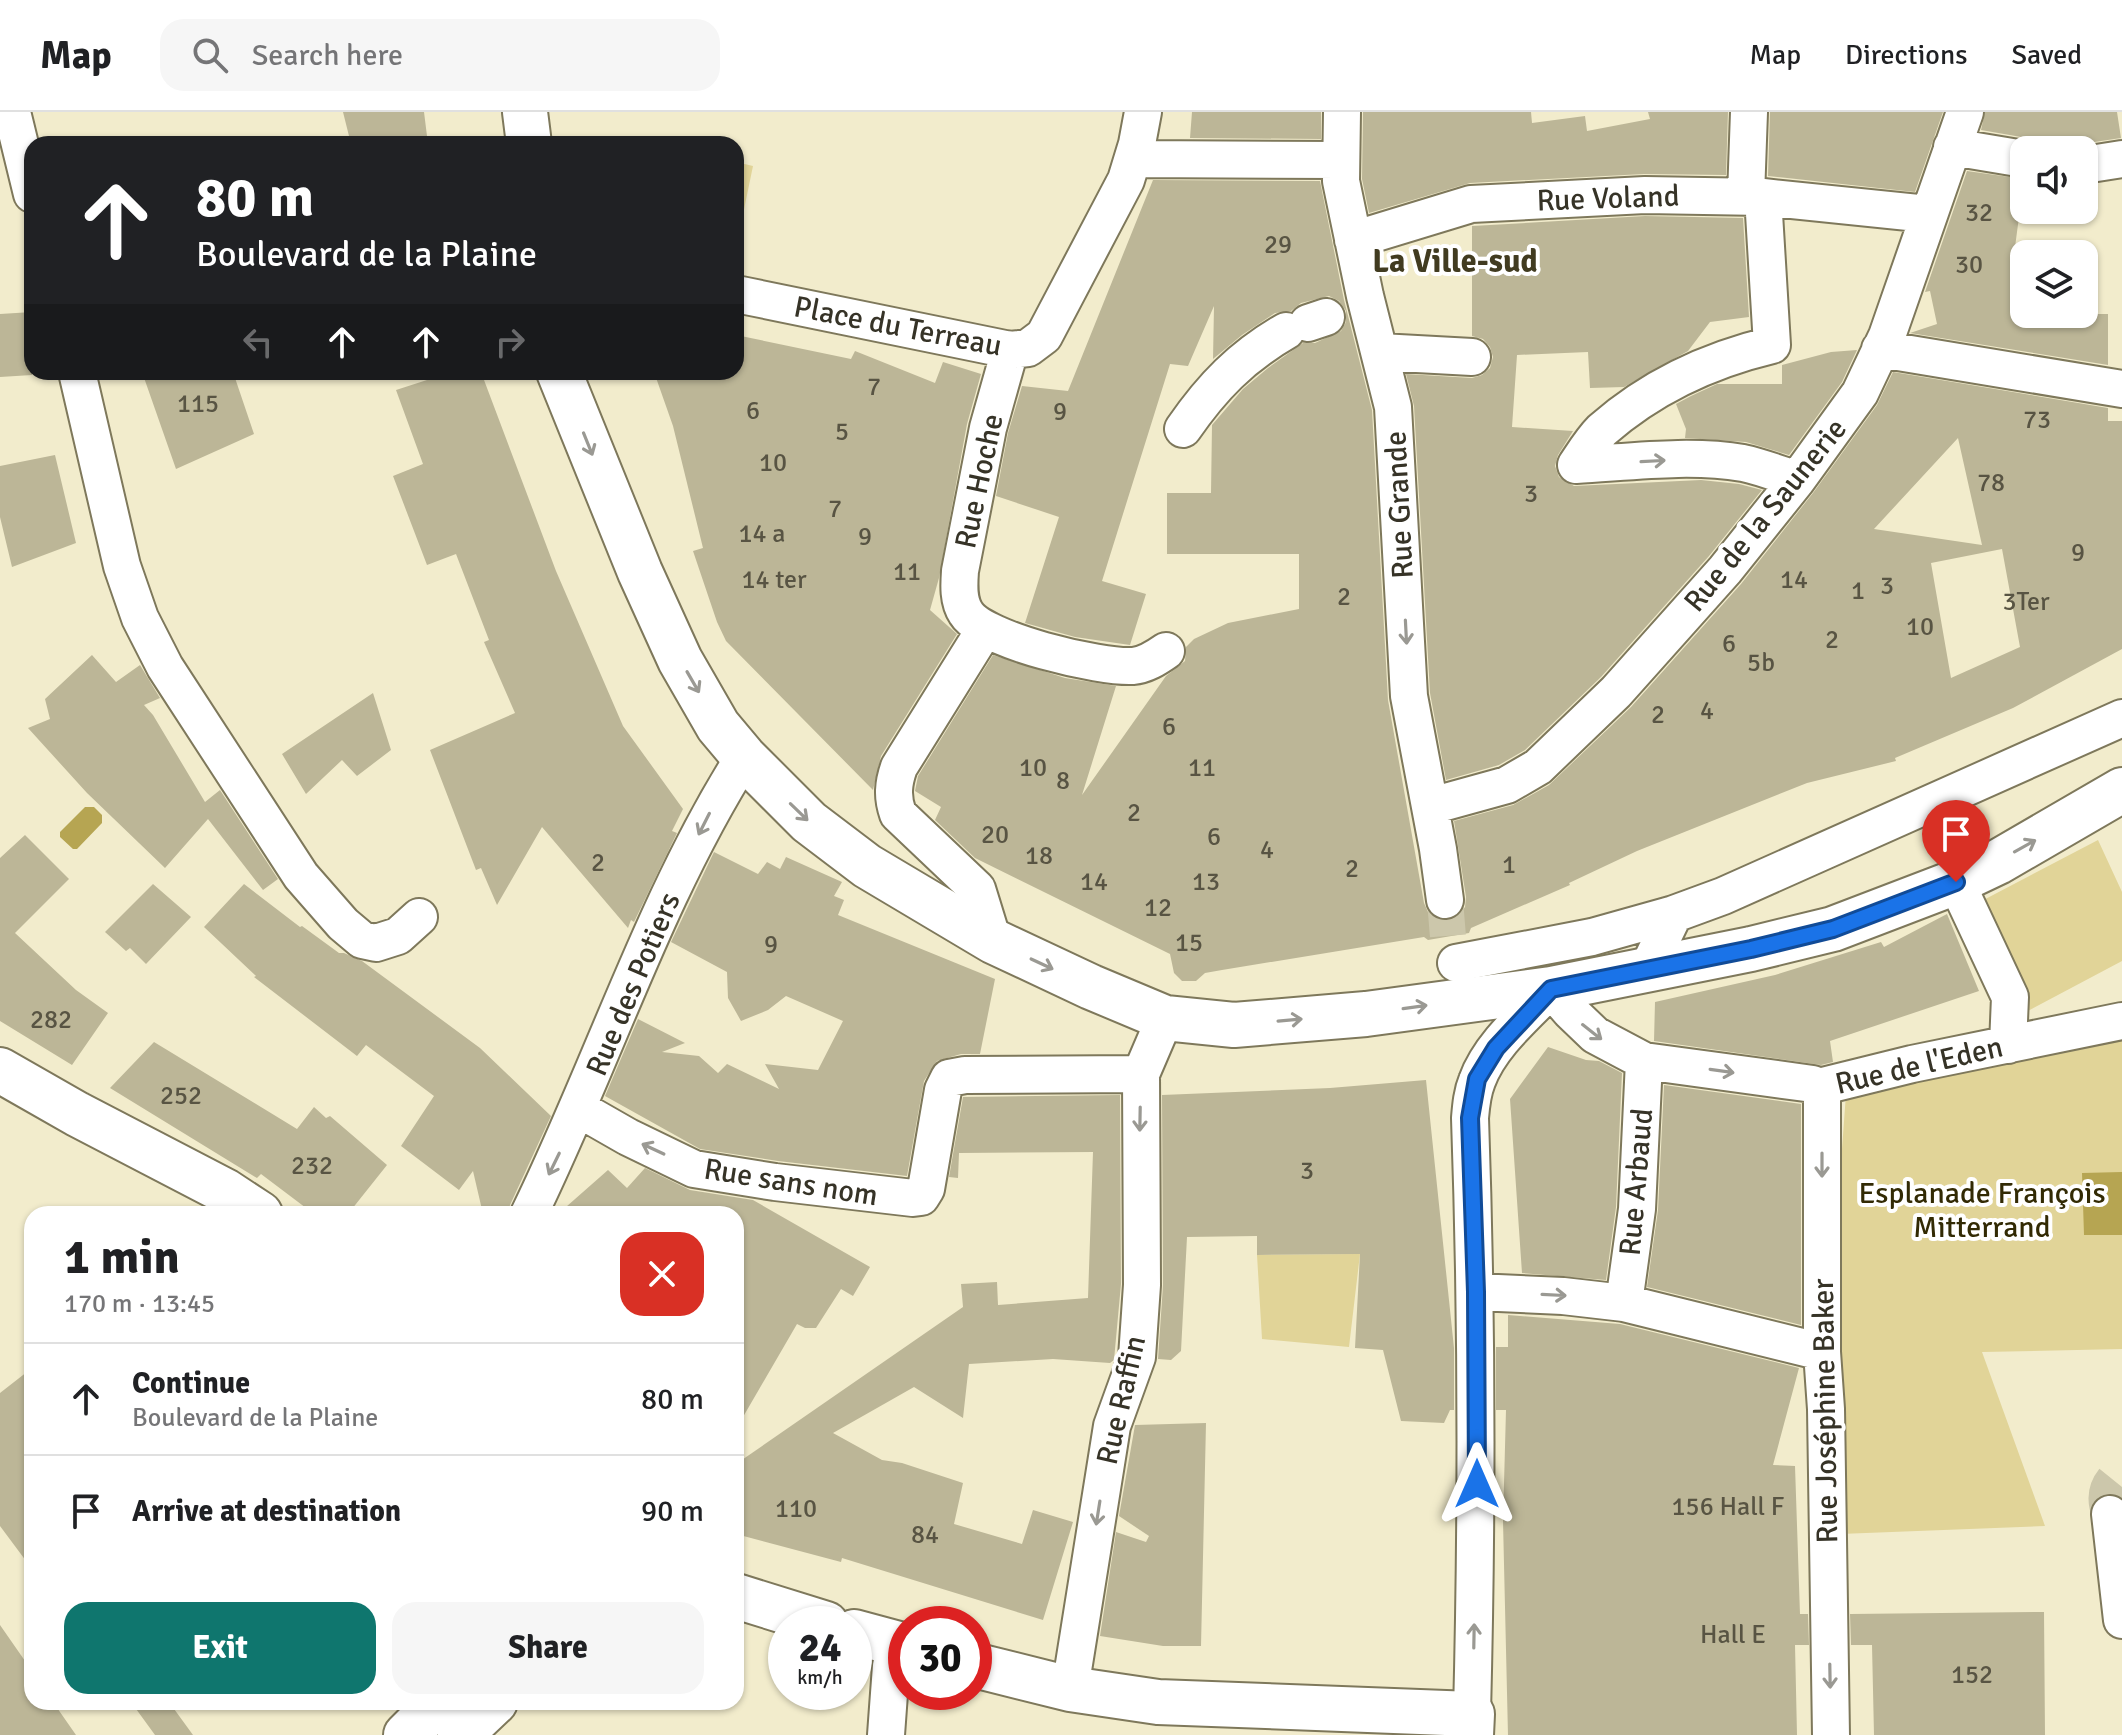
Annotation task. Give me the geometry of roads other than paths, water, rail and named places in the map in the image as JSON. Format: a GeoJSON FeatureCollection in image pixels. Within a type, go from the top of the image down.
{"type":"FeatureCollection","features":[{"type":"Feature","properties":{"kind":"street"},"geometry":{"type":"LineString","coordinates":[[12,112],[24,161]]}},
{"type":"Feature","properties":{"kind":"street"},"geometry":{"type":"LineString","coordinates":[[525,112],[528,136]]}},
{"type":"Feature","properties":{"kind":"street","name":"Place du Terreau"},"geometry":{"type":"LineString","coordinates":[[744,296],[1010,350],[1028,348],[1044,336],[1117,198],[1133,159],[1143,112]]}},
{"type":"Feature","properties":{"kind":"street","name":"Rue Grande"},"geometry":{"type":"LineString","coordinates":[[1342,112],[1341,181],[1353,240],[1329,317],[1380,352],[1393,407],[1409,696],[1431,806],[1445,900]]}},
{"type":"Feature","properties":{"kind":"street"},"geometry":{"type":"LineString","coordinates":[[1749,112],[1754,196],[1772,345],[1705,364],[1667,384],[1601,432],[1576,465],[1682,460],[1734,462],[1797,480]]}},
{"type":"Feature","properties":{"kind":"street","name":"Rue de la Saunerie"},"geometry":{"type":"LineString","coordinates":[[1431,806],[1507,785],[1538,767],[1616,692],[1725,570],[1797,480],[1860,393],[1880,349],[1965,112]]}},
{"type":"Feature","properties":{"kind":"street"},"geometry":{"type":"LineString","coordinates":[[1952,147],[2010,157]]}},
{"type":"Feature","properties":{"kind":"street"},"geometry":{"type":"LineString","coordinates":[[1133,159],[1340,160]]}},
{"type":"Feature","properties":{"kind":"street"},"geometry":{"type":"LineString","coordinates":[[2098,163],[2122,159]]}},
{"type":"Feature","properties":{"kind":"street","name":"Rue Voland"},"geometry":{"type":"LineString","coordinates":[[1353,240],[1471,204],[1645,195],[1754,196],[1928,214]]}},
{"type":"Feature","properties":{"kind":"street"},"geometry":{"type":"LineString","coordinates":[[1183,429],[1221,379],[1254,352],[1329,317]]}},
{"type":"Feature","properties":{"kind":"street"},"geometry":{"type":"LineString","coordinates":[[1880,349],[2122,389]]}},
{"type":"Feature","properties":{"kind":"street","name":"Rue Hoche"},"geometry":{"type":"LineString","coordinates":[[975,621],[959,592],[960,571],[988,428],[1010,350]]}},
{"type":"Feature","properties":{"kind":"street"},"geometry":{"type":"LineString","coordinates":[[1380,352],[1472,357]]}},
{"type":"Feature","properties":{"kind":"street"},"geometry":{"type":"LineString","coordinates":[[79,380],[122,566],[140,618],[165,667],[301,876],[343,924],[362,940],[376,943],[398,936],[419,917]]}},
{"type":"Feature","properties":{"kind":"street"},"geometry":{"type":"LineString","coordinates":[[562,380],[640,572],[680,660],[718,726],[744,757],[809,822],[867,866],[993,941],[1165,1018],[1234,1025],[1366,1014],[1456,967],[1592,937],[1674,914],[1723,896],[2122,718]]}},
{"type":"Feature","properties":{"kind":"street"},"geometry":{"type":"LineString","coordinates":[[993,941],[977,889],[898,814],[893,801],[893,783],[899,767],[975,621],[1037,649],[1112,665],[1141,664],[1166,651]]}},
{"type":"Feature","properties":{"kind":"street","name":"Rue des Potiers"},"geometry":{"type":"LineString","coordinates":[[533,1206],[579,1109],[623,999],[703,826],[744,757]]}},
{"type":"Feature","properties":{"kind":"street"},"geometry":{"type":"LineString","coordinates":[[1456,967],[1551,989],[1751,949],[1833,929],[1956,882],[2115,797]]}},
{"type":"Feature","properties":{"kind":"street"},"geometry":{"type":"LineString","coordinates":[[1956,882],[2010,997],[2008,1045]]}},
{"type":"Feature","properties":{"kind":"street"},"geometry":{"type":"LineString","coordinates":[[1648,968],[1674,914]]}},
{"type":"Feature","properties":{"kind":"street"},"geometry":{"type":"LineString","coordinates":[[992,1670],[1070,1689],[1158,1702],[1472,1724],[1477,1513],[1476,1292],[1470,1118],[1477,1079],[1496,1048],[1551,989]]}},
{"type":"Feature","properties":{"kind":"street","name":"Rue de l'Eden"},"geometry":{"type":"LineString","coordinates":[[1551,989],[1595,1035],[1644,1061],[1819,1087],[1912,1064],[2122,1021]]}},
{"type":"Feature","properties":{"kind":"street","name":"Rue Raffin"},"geometry":{"type":"LineString","coordinates":[[1070,1689],[1112,1426],[1137,1357],[1142,1285],[1141,1074],[1165,1018]]}},
{"type":"Feature","properties":{"kind":"street","name":"Rue Arbaud"},"geometry":{"type":"LineString","coordinates":[[1624,1303],[1637,1209],[1644,1061]]}},
{"type":"Feature","properties":{"kind":"street"},"geometry":{"type":"LineString","coordinates":[[0,1070],[248,1206]]}},
{"type":"Feature","properties":{"kind":"street","name":"Rue sans nom"},"geometry":{"type":"LineString","coordinates":[[579,1109],[694,1169],[899,1198],[921,1197],[926,1189],[943,1090],[949,1078],[965,1075],[1141,1074]]}},
{"type":"Feature","properties":{"kind":"street","name":"Rue Joséphine Baker"},"geometry":{"type":"LineString","coordinates":[[1819,1087],[1822,1092],[1822,1352],[1826,1409],[1831,1735]]}},
{"type":"Feature","properties":{"kind":"street"},"geometry":{"type":"LineString","coordinates":[[1476,1292],[1563,1296],[1624,1303],[1822,1352]]}},
{"type":"Feature","properties":{"kind":"street"},"geometry":{"type":"LineString","coordinates":[[2116,1519],[2122,1620]]}},
{"type":"Feature","properties":{"kind":"street"},"geometry":{"type":"LineString","coordinates":[[748,1603],[768,1608]]}},
{"type":"Feature","properties":{"kind":"street"},"geometry":{"type":"LineString","coordinates":[[886,1735],[888,1707]]}},
{"type":"Feature","properties":{"kind":"street"},"geometry":{"type":"LineString","coordinates":[[406,1735],[431,1710]]}},
{"type":"Feature","properties":{"kind":"street"},"geometry":{"type":"LineString","coordinates":[[460,1735],[487,1710]]}},
{"type":"Feature","properties":{"kind":"tunnel"},"geometry":{"type":"LineString","coordinates":[[1445,900],[1448,937]]}},
{"type":"Feature","properties":{"kind":"tunnel"},"geometry":{"type":"LineString","coordinates":[[2110,1514],[2108,1491],[2122,1472]]}},
{"type":"Feature","properties":{"kind":"district","name":"La Ville-sud"},"geometry":{"type":"Point","coordinates":[1455,261]}},
{"type":"Feature","properties":{"kind":"park label","name":"Esplanade François Mitterrand"},"geometry":{"type":"Point","coordinates":[1982,1210]}}]}
